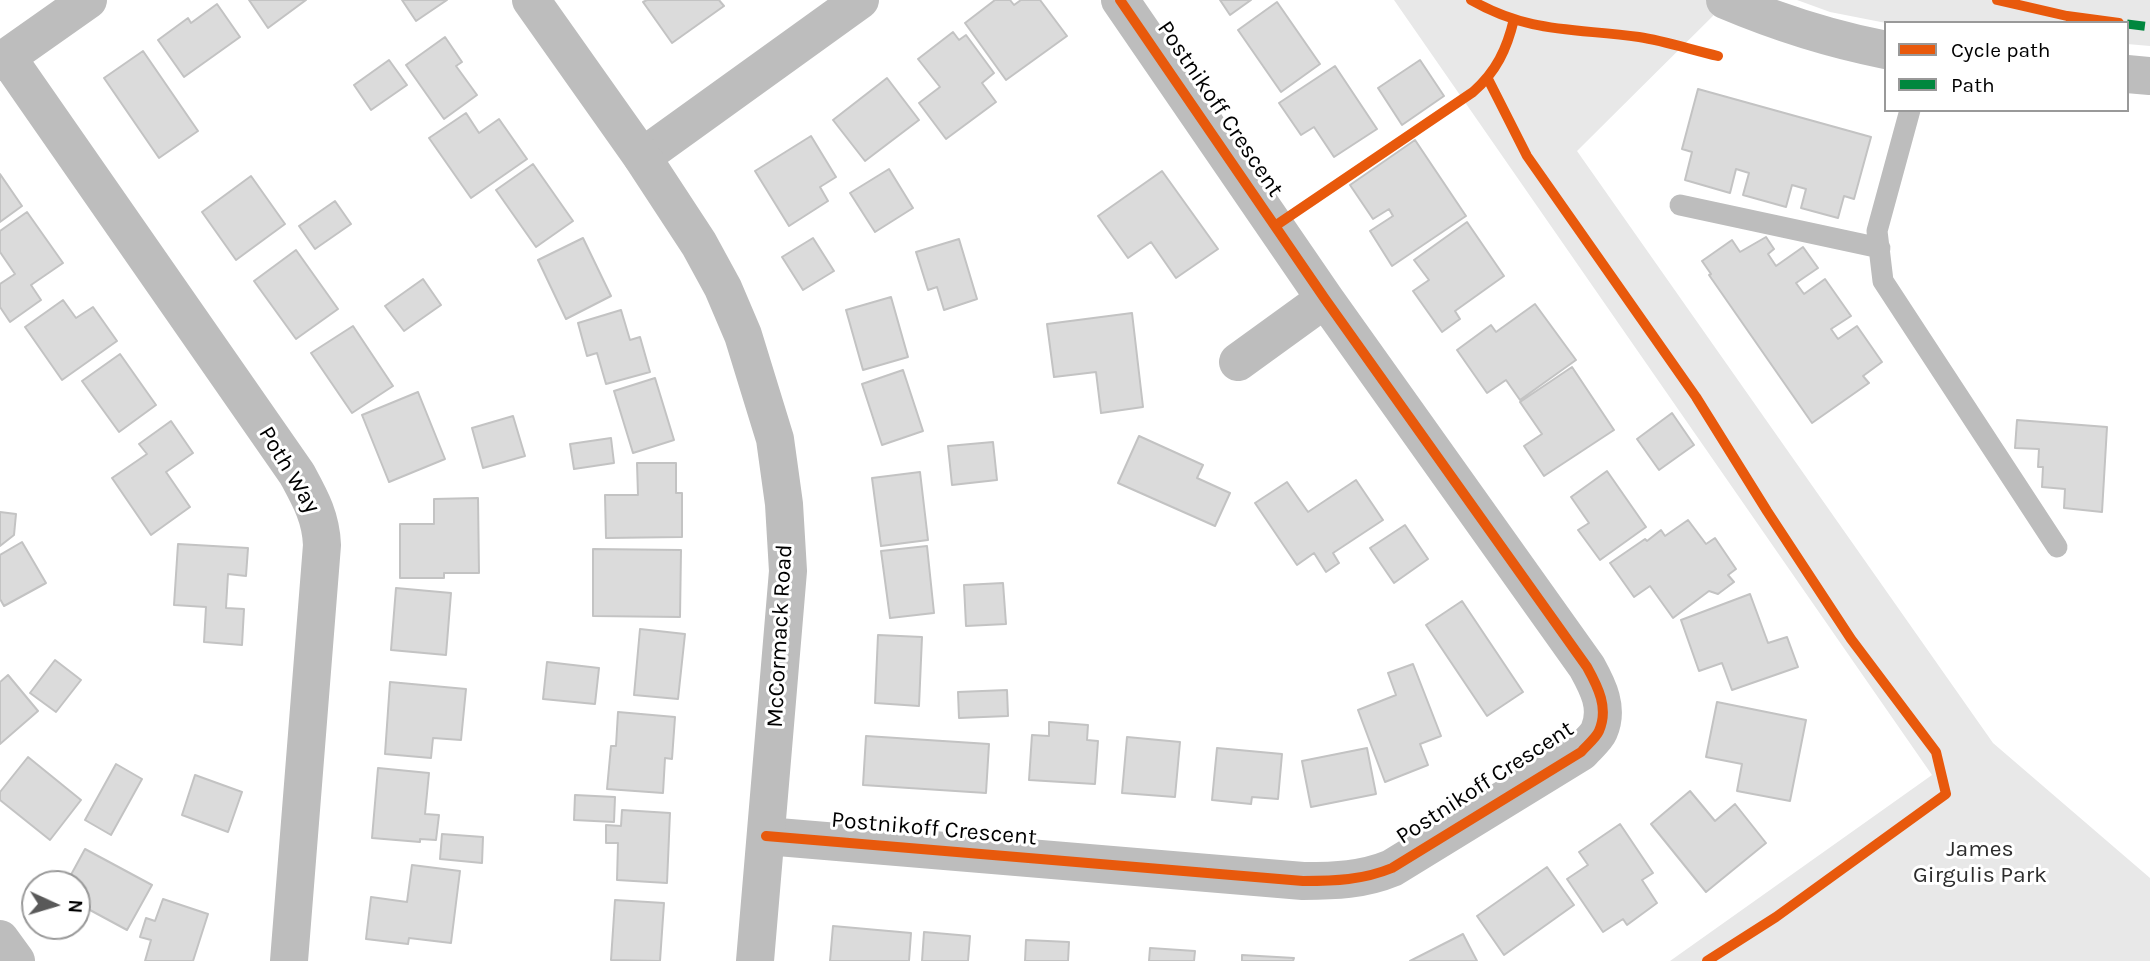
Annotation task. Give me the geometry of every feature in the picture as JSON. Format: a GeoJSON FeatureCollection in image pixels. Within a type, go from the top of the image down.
{"type":"FeatureCollection","features":[{"type":"Feature","properties":{"kind":"street"},"geometry":{"type":"LineString","coordinates":[[3,59],[88,0]]}},
{"type":"Feature","properties":{"kind":"street","name":"McCormack Road"},"geometry":{"type":"LineString","coordinates":[[531,0],[642,157],[699,244],[723,288],[743,335],[775,439],[784,504],[788,571],[755,961]]}},
{"type":"Feature","properties":{"kind":"street"},"geometry":{"type":"LineString","coordinates":[[642,157],[860,0]]}},
{"type":"Feature","properties":{"kind":"street","name":"Postnikoff Crescent"},"geometry":{"type":"LineString","coordinates":[[766,836],[1303,881],[1356,879],[1392,868],[1581,752],[1599,732],[1603,709],[1598,688],[1587,667],[1325,299],[1121,0]]}},
{"type":"Feature","properties":{"kind":"street"},"geometry":{"type":"LineString","coordinates":[[1725,0],[1783,23],[1884,50]]}},
{"type":"Feature","properties":{"kind":"street","name":"Poth Way"},"geometry":{"type":"LineString","coordinates":[[3,59],[297,474],[322,526],[289,961]]}},
{"type":"Feature","properties":{"kind":"street"},"geometry":{"type":"LineString","coordinates":[[2129,74],[2150,76]]}},
{"type":"Feature","properties":{"kind":"street"},"geometry":{"type":"LineString","coordinates":[[1238,362],[1325,299]]}},
{"type":"Feature","properties":{"kind":"street"},"geometry":{"type":"LineString","coordinates":[[0,939],[16,961]]}},
{"type":"Feature","properties":{"kind":"lane"},"geometry":{"type":"LineString","coordinates":[[1909,112],[1877,231],[1883,281],[2057,547]]}},
{"type":"Feature","properties":{"kind":"lane"},"geometry":{"type":"LineString","coordinates":[[1680,205],[1880,248]]}},
{"type":"Feature","properties":{"kind":"green space","name":"James Girgulis Park"},"geometry":{"type":"Polygon","coordinates":[[[1394,0],[1729,0],[1577,151],[1993,743],[2150,878],[2150,961],[1670,961],[1932,775],[1394,0]]]}},
{"type":"Feature","properties":{"kind":"green space"},"geometry":{"type":"Polygon","coordinates":[[[1797,0],[2150,0],[2150,46],[2129,44],[2129,21],[1884,23],[1830,12],[1797,0]]]}},
{"type":"Feature","properties":{"kind":"building"},"geometry":{"type":"Polygon","coordinates":[[[249,0],[306,0],[268,28],[249,0]]]}},
{"type":"Feature","properties":{"kind":"building"},"geometry":{"type":"Polygon","coordinates":[[[402,0],[447,0],[416,21],[402,0]]]}},
{"type":"Feature","properties":{"kind":"building"},"geometry":{"type":"Polygon","coordinates":[[[719,0],[724,6],[672,43],[643,2],[719,0]]]}},
{"type":"Feature","properties":{"kind":"building"},"geometry":{"type":"Polygon","coordinates":[[[995,0],[1010,0],[1014,5],[1021,0],[1040,0],[1067,36],[1006,80],[965,23],[995,0]]]}},
{"type":"Feature","properties":{"kind":"building"},"geometry":{"type":"Polygon","coordinates":[[[1220,0],[1251,0],[1230,15],[1220,0]]]}},
{"type":"Feature","properties":{"kind":"building"},"geometry":{"type":"Polygon","coordinates":[[[1277,2],[1320,64],[1281,92],[1238,30],[1277,2]]]}},
{"type":"Feature","properties":{"kind":"building"},"geometry":{"type":"Polygon","coordinates":[[[217,4],[240,37],[184,77],[158,40],[188,18],[191,23],[217,4]]]}},
{"type":"Feature","properties":{"kind":"building"},"geometry":{"type":"Polygon","coordinates":[[[953,32],[959,40],[966,35],[994,73],[982,83],[996,102],[946,139],[919,103],[940,87],[918,59],[953,32]]]}},
{"type":"Feature","properties":{"kind":"building"},"geometry":{"type":"Polygon","coordinates":[[[445,37],[462,62],[456,66],[477,95],[444,119],[406,65],[445,37]]]}},
{"type":"Feature","properties":{"kind":"building"},"geometry":{"type":"Polygon","coordinates":[[[143,51],[198,131],[159,158],[104,78],[143,51]]]}},
{"type":"Feature","properties":{"kind":"building"},"geometry":{"type":"Polygon","coordinates":[[[389,60],[407,85],[371,110],[354,85],[389,60]]]}},
{"type":"Feature","properties":{"kind":"building"},"geometry":{"type":"Polygon","coordinates":[[[1420,60],[1444,96],[1402,125],[1378,88],[1420,60]]]}},
{"type":"Feature","properties":{"kind":"building"},"geometry":{"type":"Polygon","coordinates":[[[1335,66],[1377,129],[1334,157],[1314,127],[1301,135],[1279,103],[1335,66]]]}},
{"type":"Feature","properties":{"kind":"building"},"geometry":{"type":"Polygon","coordinates":[[[887,78],[919,120],[865,161],[833,120],[887,78]]]}},
{"type":"Feature","properties":{"kind":"building"},"geometry":{"type":"Polygon","coordinates":[[[1698,89],[1871,137],[1854,199],[1844,196],[1838,218],[1801,208],[1806,189],[1792,185],[1786,207],[1743,195],[1749,173],[1736,169],[1730,193],[1685,180],[1692,152],[1682,149],[1698,89]]]}},
{"type":"Feature","properties":{"kind":"building"},"geometry":{"type":"Polygon","coordinates":[[[466,113],[479,133],[499,119],[527,159],[471,198],[429,138],[466,113]]]}},
{"type":"Feature","properties":{"kind":"building"},"geometry":{"type":"Polygon","coordinates":[[[811,136],[836,177],[820,187],[828,201],[789,226],[755,171],[811,136]]]}},
{"type":"Feature","properties":{"kind":"building"},"geometry":{"type":"Polygon","coordinates":[[[1415,140],[1466,216],[1392,266],[1370,231],[1393,216],[1389,209],[1373,219],[1350,185],[1415,140]]]}},
{"type":"Feature","properties":{"kind":"building"},"geometry":{"type":"Polygon","coordinates":[[[533,164],[573,221],[536,247],[496,190],[533,164]]]}},
{"type":"Feature","properties":{"kind":"building"},"geometry":{"type":"Polygon","coordinates":[[[889,169],[913,208],[875,232],[850,193],[889,169]]]}},
{"type":"Feature","properties":{"kind":"building"},"geometry":{"type":"Polygon","coordinates":[[[1162,171],[1218,249],[1176,278],[1151,242],[1128,258],[1098,216],[1162,171]]]}},
{"type":"Feature","properties":{"kind":"building"},"geometry":{"type":"Polygon","coordinates":[[[0,174],[22,206],[0,222],[0,174]]]}},
{"type":"Feature","properties":{"kind":"building"},"geometry":{"type":"Polygon","coordinates":[[[251,176],[285,224],[236,260],[202,212],[251,176]]]}},
{"type":"Feature","properties":{"kind":"building"},"geometry":{"type":"Polygon","coordinates":[[[335,201],[351,224],[315,249],[299,226],[335,201]]]}},
{"type":"Feature","properties":{"kind":"building"},"geometry":{"type":"Polygon","coordinates":[[[27,212],[63,263],[31,285],[41,300],[10,322],[0,307],[0,284],[15,274],[0,252],[0,231],[27,212]]]}},
{"type":"Feature","properties":{"kind":"building"},"geometry":{"type":"Polygon","coordinates":[[[1467,222],[1504,276],[1455,311],[1460,319],[1442,332],[1413,291],[1429,280],[1414,260],[1467,222]]]}},
{"type":"Feature","properties":{"kind":"building"},"geometry":{"type":"Polygon","coordinates":[[[1766,237],[1774,249],[1768,254],[1776,266],[1803,247],[1818,268],[1796,283],[1804,294],[1825,279],[1851,316],[1831,329],[1838,339],[1857,326],[1882,362],[1863,376],[1869,383],[1812,423],[1702,261],[1732,240],[1740,252],[1766,237]]]}},
{"type":"Feature","properties":{"kind":"building"},"geometry":{"type":"Polygon","coordinates":[[[583,238],[611,296],[566,319],[538,260],[583,238]]]}},
{"type":"Feature","properties":{"kind":"building"},"geometry":{"type":"Polygon","coordinates":[[[813,238],[834,271],[803,290],[782,257],[813,238]]]}},
{"type":"Feature","properties":{"kind":"building"},"geometry":{"type":"Polygon","coordinates":[[[959,239],[977,299],[944,310],[937,287],[928,290],[916,252],[959,239]]]}},
{"type":"Feature","properties":{"kind":"building"},"geometry":{"type":"Polygon","coordinates":[[[296,250],[338,309],[296,339],[254,281],[296,250]]]}},
{"type":"Feature","properties":{"kind":"building"},"geometry":{"type":"Polygon","coordinates":[[[423,279],[441,305],[404,331],[385,306],[423,279]]]}},
{"type":"Feature","properties":{"kind":"building"},"geometry":{"type":"Polygon","coordinates":[[[891,297],[908,357],[863,370],[846,310],[891,297]]]}},
{"type":"Feature","properties":{"kind":"building"},"geometry":{"type":"Polygon","coordinates":[[[63,300],[76,318],[93,307],[117,341],[62,380],[25,327],[63,300]]]}},
{"type":"Feature","properties":{"kind":"building"},"geometry":{"type":"Polygon","coordinates":[[[1535,304],[1576,360],[1520,400],[1506,380],[1487,393],[1457,350],[1491,325],[1496,332],[1535,304]]]}},
{"type":"Feature","properties":{"kind":"building"},"geometry":{"type":"Polygon","coordinates":[[[621,310],[630,340],[640,337],[650,372],[606,384],[597,353],[587,356],[578,323],[621,310]]]}},
{"type":"Feature","properties":{"kind":"building"},"geometry":{"type":"Polygon","coordinates":[[[1132,313],[1143,407],[1101,413],[1096,372],[1054,377],[1047,324],[1132,313]]]}},
{"type":"Feature","properties":{"kind":"building"},"geometry":{"type":"Polygon","coordinates":[[[353,326],[393,386],[352,413],[311,353],[353,326]]]}},
{"type":"Feature","properties":{"kind":"building"},"geometry":{"type":"Polygon","coordinates":[[[120,354],[156,405],[119,432],[82,381],[120,354]]]}},
{"type":"Feature","properties":{"kind":"building"},"geometry":{"type":"Polygon","coordinates":[[[1572,367],[1614,430],[1544,476],[1524,446],[1542,434],[1520,402],[1572,367]]]}},
{"type":"Feature","properties":{"kind":"building"},"geometry":{"type":"Polygon","coordinates":[[[903,370],[923,431],[882,445],[862,384],[903,370]]]}},
{"type":"Feature","properties":{"kind":"building"},"geometry":{"type":"Polygon","coordinates":[[[655,378],[674,440],[633,453],[614,391],[655,378]]]}},
{"type":"Feature","properties":{"kind":"building"},"geometry":{"type":"Polygon","coordinates":[[[418,392],[445,459],[389,482],[362,415],[418,392]]]}},
{"type":"Feature","properties":{"kind":"building"},"geometry":{"type":"Polygon","coordinates":[[[1672,413],[1694,445],[1659,470],[1637,439],[1672,413]]]}},
{"type":"Feature","properties":{"kind":"building"},"geometry":{"type":"Polygon","coordinates":[[[513,416],[525,456],[483,468],[472,428],[513,416]]]}},
{"type":"Feature","properties":{"kind":"building"},"geometry":{"type":"Polygon","coordinates":[[[2017,420],[2107,427],[2102,512],[2064,508],[2065,489],[2042,487],[2043,467],[2038,467],[2039,449],[2015,448],[2017,420]]]}},
{"type":"Feature","properties":{"kind":"building"},"geometry":{"type":"Polygon","coordinates":[[[171,421],[193,453],[166,472],[190,507],[151,535],[112,478],[147,454],[139,444],[171,421]]]}},
{"type":"Feature","properties":{"kind":"building"},"geometry":{"type":"Polygon","coordinates":[[[1139,436],[1203,465],[1197,478],[1230,493],[1215,526],[1118,483],[1139,436]]]}},
{"type":"Feature","properties":{"kind":"building"},"geometry":{"type":"Polygon","coordinates":[[[611,438],[614,463],[574,469],[570,444],[611,438]]]}},
{"type":"Feature","properties":{"kind":"building"},"geometry":{"type":"Polygon","coordinates":[[[993,442],[997,480],[952,485],[948,446],[993,442]]]}},
{"type":"Feature","properties":{"kind":"building"},"geometry":{"type":"Polygon","coordinates":[[[637,463],[676,463],[676,493],[682,493],[682,537],[606,538],[605,495],[638,495],[637,463]]]}},
{"type":"Feature","properties":{"kind":"building"},"geometry":{"type":"Polygon","coordinates":[[[1607,471],[1646,527],[1600,560],[1578,530],[1589,523],[1571,497],[1607,471]]]}},
{"type":"Feature","properties":{"kind":"building"},"geometry":{"type":"Polygon","coordinates":[[[920,472],[928,540],[881,546],[872,478],[920,472]]]}},
{"type":"Feature","properties":{"kind":"building"},"geometry":{"type":"Polygon","coordinates":[[[1356,480],[1383,520],[1333,553],[1339,563],[1326,572],[1314,553],[1297,565],[1255,503],[1287,482],[1308,512],[1356,480]]]}},
{"type":"Feature","properties":{"kind":"building"},"geometry":{"type":"Polygon","coordinates":[[[478,498],[479,573],[444,573],[444,578],[400,578],[400,524],[434,524],[434,499],[478,498]]]}},
{"type":"Feature","properties":{"kind":"building"},"geometry":{"type":"Polygon","coordinates":[[[0,512],[16,514],[14,535],[0,546],[0,512]]]}},
{"type":"Feature","properties":{"kind":"building"},"geometry":{"type":"Polygon","coordinates":[[[1688,520],[1706,544],[1715,538],[1736,569],[1728,575],[1734,582],[1718,594],[1709,591],[1673,618],[1650,586],[1634,597],[1610,563],[1661,530],[1665,536],[1688,520]]]}},
{"type":"Feature","properties":{"kind":"building"},"geometry":{"type":"Polygon","coordinates":[[[1405,525],[1428,559],[1394,583],[1370,548],[1405,525]]]}},
{"type":"Feature","properties":{"kind":"building"},"geometry":{"type":"Polygon","coordinates":[[[22,542],[46,583],[4,606],[0,599],[0,555],[22,542]]]}},
{"type":"Feature","properties":{"kind":"building"},"geometry":{"type":"Polygon","coordinates":[[[178,544],[248,548],[246,576],[228,574],[226,608],[244,609],[242,645],[204,642],[206,607],[174,605],[178,544]]]}},
{"type":"Feature","properties":{"kind":"building"},"geometry":{"type":"Polygon","coordinates":[[[927,546],[934,613],[890,618],[881,551],[927,546]]]}},
{"type":"Feature","properties":{"kind":"building"},"geometry":{"type":"Polygon","coordinates":[[[593,549],[681,550],[680,617],[593,616],[593,549]]]}},
{"type":"Feature","properties":{"kind":"building"},"geometry":{"type":"Polygon","coordinates":[[[1003,583],[1006,624],[966,626],[964,585],[1003,583]]]}},
{"type":"Feature","properties":{"kind":"building"},"geometry":{"type":"Polygon","coordinates":[[[396,588],[451,593],[446,655],[391,650],[396,588]]]}},
{"type":"Feature","properties":{"kind":"building"},"geometry":{"type":"Polygon","coordinates":[[[1750,594],[1768,643],[1787,637],[1798,667],[1732,690],[1722,663],[1699,671],[1681,620],[1750,594]]]}},
{"type":"Feature","properties":{"kind":"building"},"geometry":{"type":"Polygon","coordinates":[[[1462,601],[1523,692],[1487,716],[1426,625],[1462,601]]]}},
{"type":"Feature","properties":{"kind":"building"},"geometry":{"type":"Polygon","coordinates":[[[640,629],[685,634],[678,699],[634,695],[640,629]]]}},
{"type":"Feature","properties":{"kind":"building"},"geometry":{"type":"Polygon","coordinates":[[[878,635],[922,637],[919,706],[875,703],[878,635]]]}},
{"type":"Feature","properties":{"kind":"building"},"geometry":{"type":"Polygon","coordinates":[[[55,660],[81,680],[56,712],[30,693],[55,660]]]}},
{"type":"Feature","properties":{"kind":"building"},"geometry":{"type":"Polygon","coordinates":[[[547,662],[599,668],[595,704],[543,699],[547,662]]]}},
{"type":"Feature","properties":{"kind":"building"},"geometry":{"type":"Polygon","coordinates":[[[1413,664],[1441,736],[1420,744],[1428,765],[1385,782],[1358,710],[1396,695],[1388,673],[1413,664]]]}},
{"type":"Feature","properties":{"kind":"building"},"geometry":{"type":"Polygon","coordinates":[[[8,675],[38,711],[0,744],[0,682],[8,675]]]}},
{"type":"Feature","properties":{"kind":"building"},"geometry":{"type":"Polygon","coordinates":[[[390,682],[466,689],[461,740],[433,738],[431,758],[385,754],[390,682]]]}},
{"type":"Feature","properties":{"kind":"building"},"geometry":{"type":"Polygon","coordinates":[[[1007,690],[1008,716],[959,718],[958,692],[1007,690]]]}},
{"type":"Feature","properties":{"kind":"building"},"geometry":{"type":"Polygon","coordinates":[[[1717,702],[1806,720],[1790,801],[1737,791],[1742,764],[1706,757],[1717,702]]]}},
{"type":"Feature","properties":{"kind":"building"},"geometry":{"type":"Polygon","coordinates":[[[618,712],[675,717],[672,759],[665,758],[663,793],[607,789],[611,746],[616,746],[618,712]]]}},
{"type":"Feature","properties":{"kind":"building"},"geometry":{"type":"Polygon","coordinates":[[[1049,722],[1088,725],[1087,740],[1098,741],[1095,784],[1029,780],[1032,735],[1049,736],[1049,722]]]}},
{"type":"Feature","properties":{"kind":"building"},"geometry":{"type":"Polygon","coordinates":[[[866,736],[989,744],[986,793],[863,785],[866,736]]]}},
{"type":"Feature","properties":{"kind":"building"},"geometry":{"type":"Polygon","coordinates":[[[1127,737],[1180,742],[1175,797],[1122,793],[1127,737]]]}},
{"type":"Feature","properties":{"kind":"building"},"geometry":{"type":"Polygon","coordinates":[[[1217,748],[1282,754],[1278,799],[1252,797],[1251,804],[1212,800],[1217,748]]]}},
{"type":"Feature","properties":{"kind":"building"},"geometry":{"type":"Polygon","coordinates":[[[1367,748],[1376,794],[1311,807],[1302,761],[1367,748]]]}},
{"type":"Feature","properties":{"kind":"building"},"geometry":{"type":"Polygon","coordinates":[[[28,757],[81,800],[50,840],[0,800],[0,792],[28,757]]]}},
{"type":"Feature","properties":{"kind":"building"},"geometry":{"type":"Polygon","coordinates":[[[116,764],[142,779],[111,835],[85,820],[116,764]]]}},
{"type":"Feature","properties":{"kind":"building"},"geometry":{"type":"Polygon","coordinates":[[[378,768],[429,773],[425,814],[439,815],[436,840],[420,839],[420,842],[372,838],[378,768]]]}},
{"type":"Feature","properties":{"kind":"building"},"geometry":{"type":"Polygon","coordinates":[[[195,775],[242,792],[228,832],[182,815],[195,775]]]}},
{"type":"Feature","properties":{"kind":"building"},"geometry":{"type":"Polygon","coordinates":[[[1690,791],[1715,821],[1735,804],[1766,843],[1706,892],[1651,824],[1690,791]]]}},
{"type":"Feature","properties":{"kind":"building"},"geometry":{"type":"Polygon","coordinates":[[[575,795],[615,797],[614,822],[574,820],[575,795]]]}},
{"type":"Feature","properties":{"kind":"building"},"geometry":{"type":"Polygon","coordinates":[[[622,810],[670,813],[667,883],[617,880],[618,843],[606,843],[606,825],[621,826],[622,810]]]}},
{"type":"Feature","properties":{"kind":"building"},"geometry":{"type":"Polygon","coordinates":[[[1620,824],[1653,873],[1642,880],[1657,903],[1627,925],[1623,919],[1603,932],[1567,879],[1588,865],[1579,852],[1620,824]]]}},
{"type":"Feature","properties":{"kind":"building"},"geometry":{"type":"Polygon","coordinates":[[[442,834],[483,837],[482,863],[440,859],[442,834]]]}},
{"type":"Feature","properties":{"kind":"building"},"geometry":{"type":"Polygon","coordinates":[[[85,849],[152,885],[127,930],[91,911],[91,870],[74,870],[85,849]]]}},
{"type":"Feature","properties":{"kind":"building"},"geometry":{"type":"Polygon","coordinates":[[[412,865],[460,871],[451,943],[409,938],[408,944],[366,939],[371,897],[407,902],[412,865]]]}},
{"type":"Feature","properties":{"kind":"building"},"geometry":{"type":"Polygon","coordinates":[[[1547,867],[1574,905],[1504,955],[1477,916],[1547,867]]]}},
{"type":"Feature","properties":{"kind":"building"},"geometry":{"type":"Polygon","coordinates":[[[163,899],[208,914],[193,961],[145,961],[151,940],[140,937],[146,918],[155,921],[163,899]]]}},
{"type":"Feature","properties":{"kind":"building"},"geometry":{"type":"Polygon","coordinates":[[[615,900],[664,903],[660,961],[611,960],[615,900]]]}},
{"type":"Feature","properties":{"kind":"building"},"geometry":{"type":"Polygon","coordinates":[[[833,926],[911,933],[909,961],[830,961],[833,926]]]}},
{"type":"Feature","properties":{"kind":"building"},"geometry":{"type":"Polygon","coordinates":[[[924,932],[970,936],[968,961],[922,961],[924,932]]]}},
{"type":"Feature","properties":{"kind":"building"},"geometry":{"type":"Polygon","coordinates":[[[1463,934],[1477,961],[1410,961],[1463,934]]]}},
{"type":"Feature","properties":{"kind":"building"},"geometry":{"type":"Polygon","coordinates":[[[1026,940],[1069,942],[1068,961],[1025,961],[1026,940]]]}},
{"type":"Feature","properties":{"kind":"building"},"geometry":{"type":"Polygon","coordinates":[[[1150,948],[1195,951],[1194,961],[1149,961],[1150,948]]]}},
{"type":"Feature","properties":{"kind":"building"},"geometry":{"type":"Polygon","coordinates":[[[1242,955],[1294,958],[1293,961],[1242,961],[1242,955]]]}},
{"type":"Feature","properties":{"kind":"marked path"},"geometry":{"type":"LineString","coordinates":[[2129,24],[2150,27]]}},
{"type":"Feature","properties":{"kind":"cycle path"},"geometry":{"type":"LineString","coordinates":[[766,836],[1303,881],[1349,879],[1392,868],[1581,752],[1599,731],[1602,706],[1587,667],[1325,299],[1120,0]]}},
{"type":"Feature","properties":{"kind":"cycle path"},"geometry":{"type":"LineString","coordinates":[[1471,0],[1513,19],[1533,24],[1639,37],[1718,56]]}},
{"type":"Feature","properties":{"kind":"cycle path"},"geometry":{"type":"LineString","coordinates":[[1997,0],[2067,16],[2104,21]]}},
{"type":"Feature","properties":{"kind":"cycle path"},"geometry":{"type":"LineString","coordinates":[[1275,226],[1473,92],[1500,59],[1514,19]]}},
{"type":"Feature","properties":{"kind":"cycle path"},"geometry":{"type":"LineString","coordinates":[[1488,79],[1527,156],[1696,397],[1851,639],[1936,752],[1946,794],[1776,917],[1707,961]]}}]}
